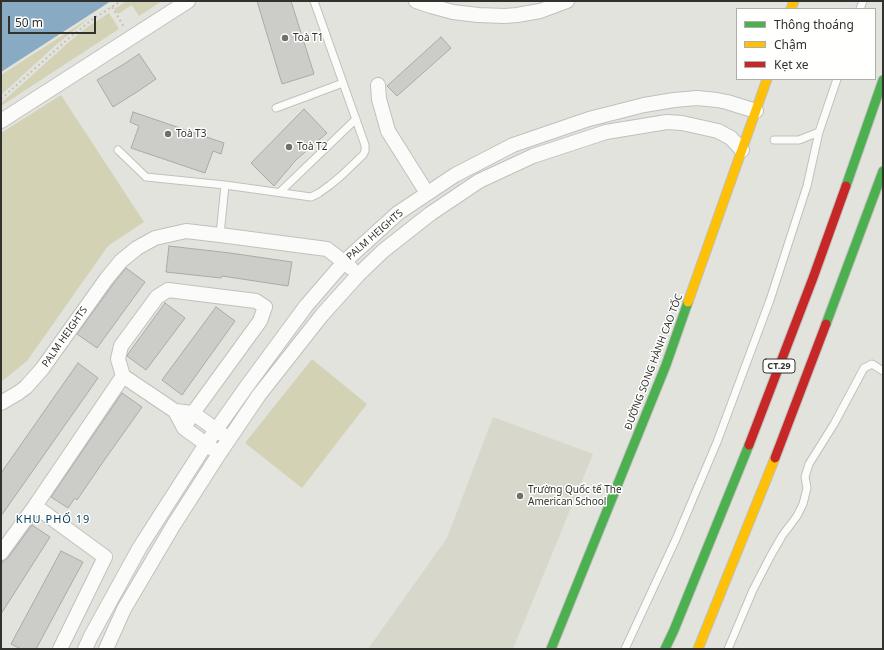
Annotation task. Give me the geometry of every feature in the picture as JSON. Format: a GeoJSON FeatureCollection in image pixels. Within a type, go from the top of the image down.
{"type":"FeatureCollection","features":[{"type":"Feature","properties":{"kind":"main road","name":"ĐƯỜNG SONG HÀNH CAO TỐC"},"geometry":{"type":"LineString","coordinates":[[551,649],[666,365],[767,80]]}},
{"type":"Feature","properties":{"kind":"main road","name":"CT.29"},"geometry":{"type":"LineString","coordinates":[[666,649],[758,422],[812,278],[883,80]]}},
{"type":"Feature","properties":{"kind":"main road","name":"CT.29"},"geometry":{"type":"LineString","coordinates":[[698,649],[785,433],[883,171]]}},
{"type":"Feature","properties":{"kind":"street"},"geometry":{"type":"LineString","coordinates":[[1,121],[188,1]]}},
{"type":"Feature","properties":{"kind":"street"},"geometry":{"type":"LineString","coordinates":[[416,1],[453,12],[505,16],[540,11],[567,1]]}},
{"type":"Feature","properties":{"kind":"street"},"geometry":{"type":"LineString","coordinates":[[378,85],[388,131],[428,193]]}},
{"type":"Feature","properties":{"kind":"street","name":"PALM HEIGHTS"},"geometry":{"type":"LineString","coordinates":[[1,403],[26,387],[42,369],[110,273],[121,261],[128,254],[155,238],[186,232],[220,235],[327,249],[344,262],[398,213],[455,175],[513,145],[589,119],[644,105],[674,100],[698,98],[727,102],[756,111]]}},
{"type":"Feature","properties":{"kind":"street","name":"PALM HEIGHTS"},"geometry":{"type":"LineString","coordinates":[[106,649],[124,609],[173,526],[259,395],[322,315],[358,274],[383,251],[430,214],[478,181],[540,153],[606,132],[667,122],[682,123],[718,131],[731,138],[742,150]]}},
{"type":"Feature","properties":{"kind":"street"},"geometry":{"type":"LineString","coordinates":[[85,649],[140,547],[206,444],[247,386],[302,312],[344,262],[358,274]]}},
{"type":"Feature","properties":{"kind":"street"},"geometry":{"type":"LineString","coordinates":[[184,428],[193,413],[260,321],[266,307],[256,301],[168,290],[156,297],[121,346],[118,359],[123,376],[175,411],[193,413],[229,440]]}},
{"type":"Feature","properties":{"kind":"street"},"geometry":{"type":"LineString","coordinates":[[1,553],[36,506],[123,376]]}},
{"type":"Feature","properties":{"kind":"street"},"geometry":{"type":"LineString","coordinates":[[175,411],[184,428],[219,454]]}},
{"type":"Feature","properties":{"kind":"street"},"geometry":{"type":"LineString","coordinates":[[36,506],[106,557],[60,649]]}},
{"type":"Feature","properties":{"kind":"lane"},"geometry":{"type":"LineString","coordinates":[[118,150],[146,177],[225,185],[311,197],[330,185],[363,155],[365,145],[314,1]]}},
{"type":"Feature","properties":{"kind":"lane"},"geometry":{"type":"LineString","coordinates":[[625,649],[676,539],[737,390],[770,300],[807,186],[819,132],[837,80]]}},
{"type":"Feature","properties":{"kind":"lane"},"geometry":{"type":"LineString","coordinates":[[276,108],[343,82]]}},
{"type":"Feature","properties":{"kind":"lane"},"geometry":{"type":"LineString","coordinates":[[280,192],[356,119]]}},
{"type":"Feature","properties":{"kind":"lane"},"geometry":{"type":"LineString","coordinates":[[774,140],[799,140],[819,132]]}},
{"type":"Feature","properties":{"kind":"lane"},"geometry":{"type":"LineString","coordinates":[[220,235],[225,185]]}},
{"type":"Feature","properties":{"kind":"lane"},"geometry":{"type":"LineString","coordinates":[[728,649],[753,590],[770,557],[782,536],[797,516],[803,504],[807,488],[805,477],[809,464],[834,424],[864,368],[872,364],[883,371]]}},
{"type":"Feature","properties":{"kind":"path"},"geometry":{"type":"LineString","coordinates":[[1,99],[69,38],[93,19],[122,1]]}},
{"type":"Feature","properties":{"kind":"path"},"geometry":{"type":"LineString","coordinates":[[112,7],[124,28]]}},
{"type":"Feature","properties":{"kind":"shaded area"},"geometry":{"type":"Polygon","coordinates":[[[127,1],[162,1],[139,16],[132,5],[118,14],[114,9],[127,1]]]}},
{"type":"Feature","properties":{"kind":"shaded area"},"geometry":{"type":"Polygon","coordinates":[[[109,13],[119,29],[1,106],[1,103],[70,41],[86,28],[109,13]]]}},
{"type":"Feature","properties":{"kind":"shaded area"},"geometry":{"type":"Polygon","coordinates":[[[91,17],[57,44],[1,95],[1,75],[91,17]]]}},
{"type":"Feature","properties":{"kind":"shaded area"},"geometry":{"type":"Polygon","coordinates":[[[61,95],[144,222],[108,246],[27,361],[1,382],[1,133],[61,95]]]}},
{"type":"Feature","properties":{"kind":"shaded area"},"geometry":{"type":"Polygon","coordinates":[[[312,359],[367,404],[302,488],[245,443],[312,359]]]}},
{"type":"Feature","properties":{"kind":"shaded area","name":"Trường Quốc tế The American School"},"geometry":{"type":"Polygon","coordinates":[[[493,417],[593,454],[513,649],[368,649],[447,538],[493,417]]]}},
{"type":"Feature","properties":{"kind":"water"},"geometry":{"type":"Polygon","coordinates":[[[1,1],[111,1],[1,72],[1,1]]]}},
{"type":"Feature","properties":{"kind":"building","name":"Toà T1"},"geometry":{"type":"Polygon","coordinates":[[[257,1],[291,1],[314,74],[282,84],[257,1]]]}},
{"type":"Feature","properties":{"kind":"building"},"geometry":{"type":"Polygon","coordinates":[[[441,37],[451,48],[397,96],[387,86],[441,37]]]}},
{"type":"Feature","properties":{"kind":"building"},"geometry":{"type":"Polygon","coordinates":[[[139,54],[156,79],[113,107],[97,80],[139,54]]]}},
{"type":"Feature","properties":{"kind":"building","name":"Toà T2"},"geometry":{"type":"Polygon","coordinates":[[[304,109],[327,133],[296,160],[274,186],[251,163],[304,109]]]}},
{"type":"Feature","properties":{"kind":"building","name":"Toà T3"},"geometry":{"type":"Polygon","coordinates":[[[133,112],[224,143],[221,154],[213,151],[205,173],[131,148],[139,126],[130,122],[133,112]]]}},
{"type":"Feature","properties":{"kind":"building"},"geometry":{"type":"Polygon","coordinates":[[[169,246],[292,262],[288,286],[222,276],[221,278],[166,272],[169,246]]]}},
{"type":"Feature","properties":{"kind":"building"},"geometry":{"type":"Polygon","coordinates":[[[126,268],[145,282],[97,348],[77,334],[126,268]]]}},
{"type":"Feature","properties":{"kind":"building"},"geometry":{"type":"Polygon","coordinates":[[[165,303],[185,318],[146,370],[127,356],[165,303]]]}},
{"type":"Feature","properties":{"kind":"building"},"geometry":{"type":"Polygon","coordinates":[[[216,307],[235,321],[182,395],[162,380],[216,307]]]}},
{"type":"Feature","properties":{"kind":"building"},"geometry":{"type":"Polygon","coordinates":[[[78,363],[98,378],[1,516],[1,473],[78,363]]]}},
{"type":"Feature","properties":{"kind":"building"},"geometry":{"type":"Polygon","coordinates":[[[122,393],[142,407],[77,500],[75,498],[68,508],[51,497],[122,393]]]}},
{"type":"Feature","properties":{"kind":"building"},"geometry":{"type":"Polygon","coordinates":[[[32,525],[50,537],[1,614],[1,565],[3,561],[8,558],[32,525]]]}},
{"type":"Feature","properties":{"kind":"building"},"geometry":{"type":"Polygon","coordinates":[[[61,551],[83,562],[36,649],[21,649],[11,644],[61,551]]]}},
{"type":"Feature","properties":{"kind":"traffic: fast"},"geometry":{"type":"LineString","coordinates":[[846,186],[883,80]]}},
{"type":"Feature","properties":{"kind":"traffic: fast"},"geometry":{"type":"LineString","coordinates":[[826,324],[883,171]]}},
{"type":"Feature","properties":{"kind":"traffic: fast"},"geometry":{"type":"LineString","coordinates":[[551,649],[666,365],[688,302]]}},
{"type":"Feature","properties":{"kind":"traffic: fast"},"geometry":{"type":"LineString","coordinates":[[665,649],[749,445]]}},
{"type":"Feature","properties":{"kind":"traffic: slow"},"geometry":{"type":"LineString","coordinates":[[791,8],[794,1]]}},
{"type":"Feature","properties":{"kind":"traffic: slow"},"geometry":{"type":"LineString","coordinates":[[688,302],[767,80]]}},
{"type":"Feature","properties":{"kind":"traffic: slow"},"geometry":{"type":"LineString","coordinates":[[698,649],[775,458]]}},
{"type":"Feature","properties":{"kind":"traffic: jam"},"geometry":{"type":"LineString","coordinates":[[749,445],[813,278],[846,186]]}},
{"type":"Feature","properties":{"kind":"traffic: jam"},"geometry":{"type":"LineString","coordinates":[[775,458],[826,324]]}},
{"type":"Feature","properties":{"kind":"place","name":"Toà T1"},"geometry":{"type":"Point","coordinates":[285,38]}},
{"type":"Feature","properties":{"kind":"place","name":"Toà T3"},"geometry":{"type":"Point","coordinates":[168,134]}},
{"type":"Feature","properties":{"kind":"place","name":"Toà T2"},"geometry":{"type":"Point","coordinates":[289,147]}},
{"type":"Feature","properties":{"kind":"place","name":"Trường Quốc tế The American School"},"geometry":{"type":"Point","coordinates":[520,496]}},
{"type":"Feature","properties":{"kind":"district","name":"KHU PHỐ 19"},"geometry":{"type":"Point","coordinates":[53,520]}}]}
